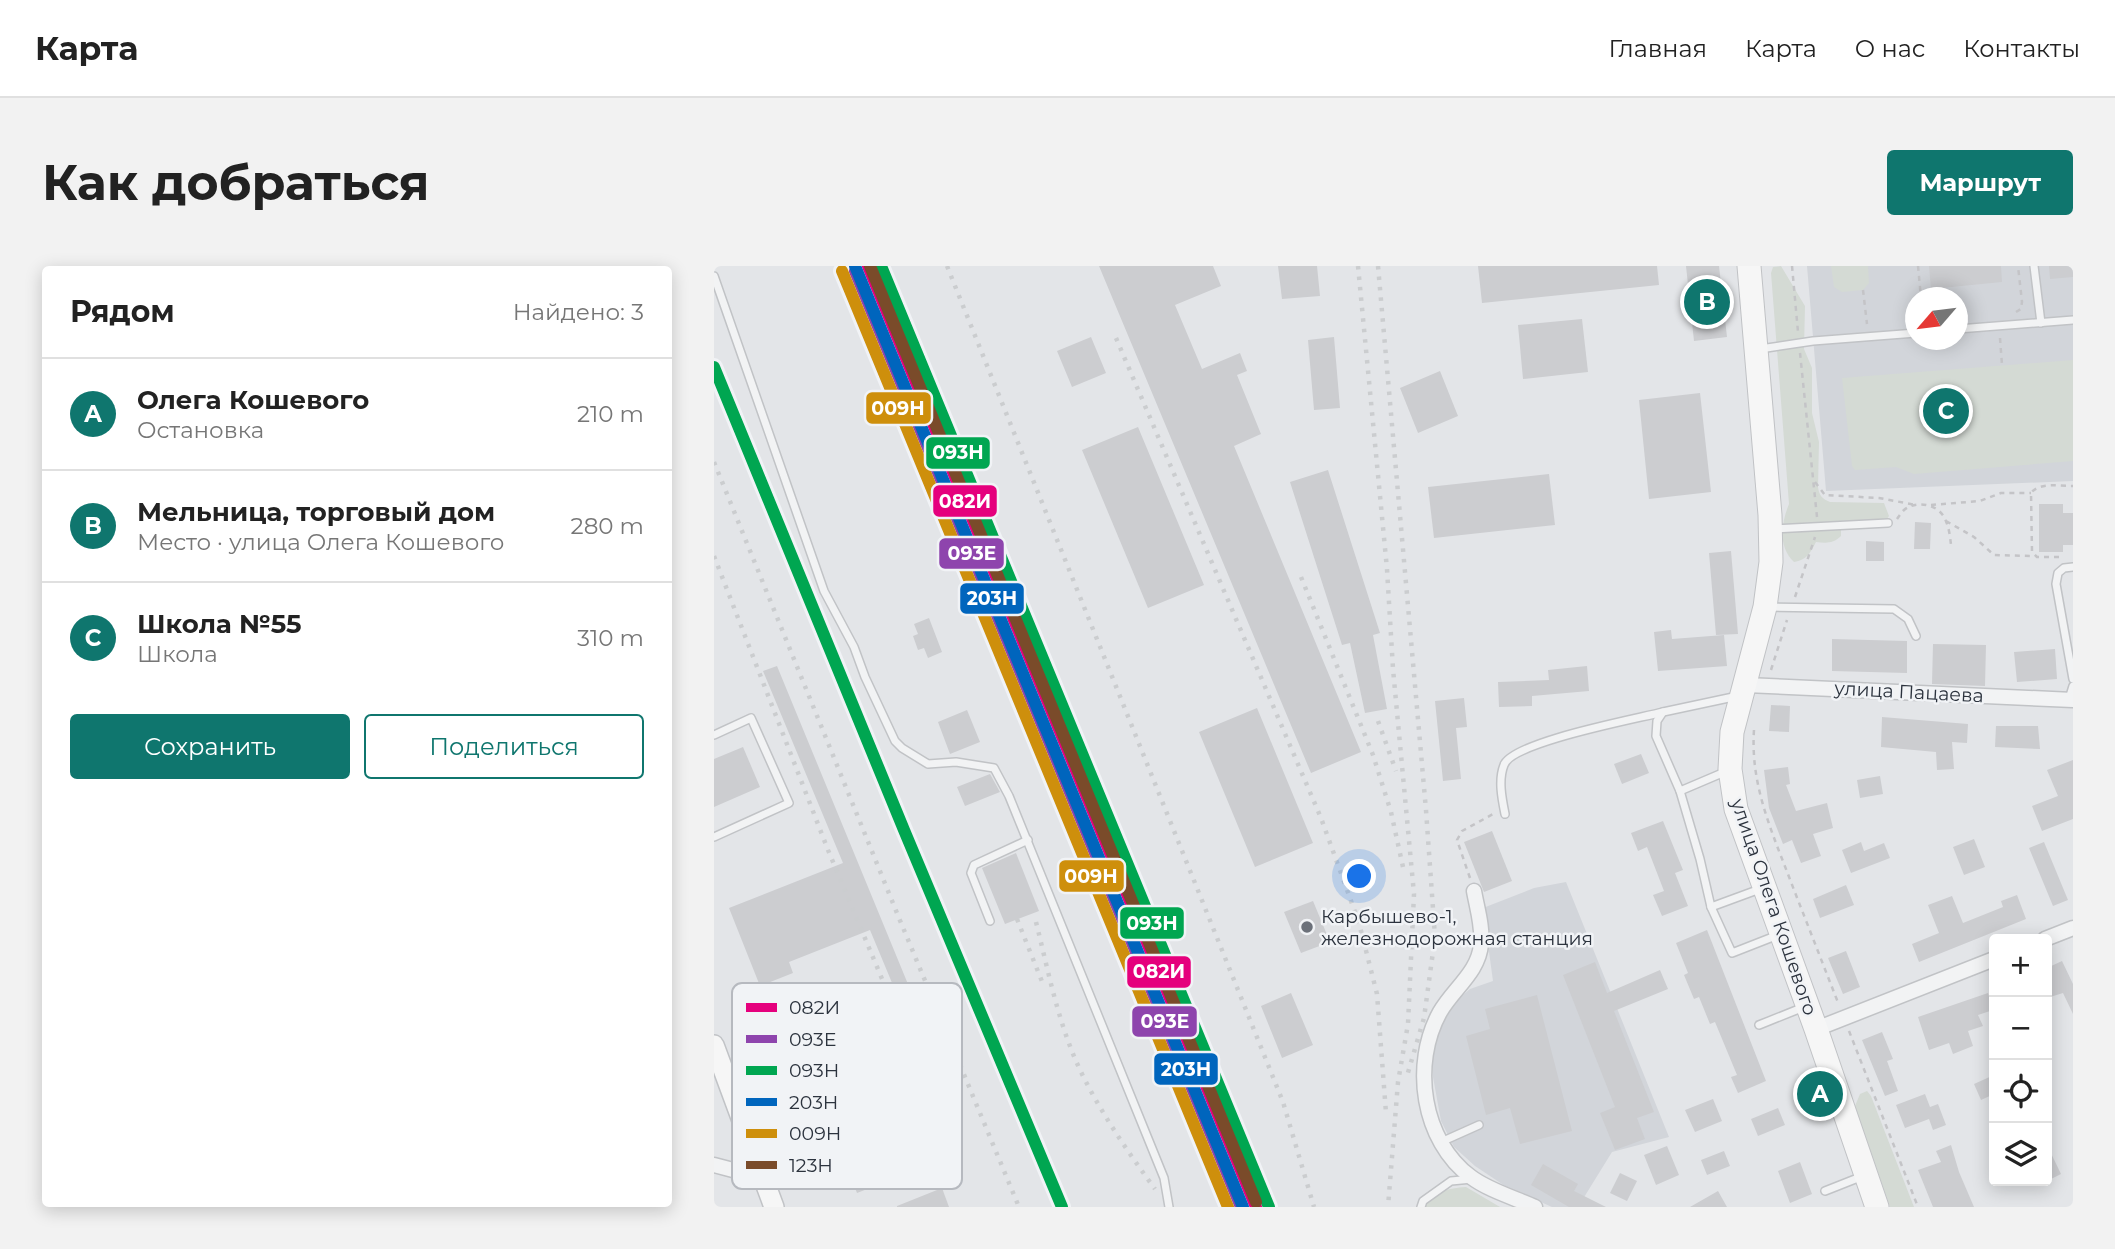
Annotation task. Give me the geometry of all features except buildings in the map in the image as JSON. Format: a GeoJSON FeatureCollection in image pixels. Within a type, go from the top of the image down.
{"type":"FeatureCollection","features":[{"type":"Feature","properties":{"kind":"main road","name":"улица Олега Кошевого"},"geometry":{"type":"LineString","coordinates":[[1749,266],[1771,562],[1765,607],[1732,732],[1730,769],[1736,809],[1877,1207]]}},
{"type":"Feature","properties":{"kind":"main road"},"geometry":{"type":"LineString","coordinates":[[714,1045],[732,1093]]}},
{"type":"Feature","properties":{"kind":"main road"},"geometry":{"type":"LineString","coordinates":[[768,1189],[774,1207]]}},
{"type":"Feature","properties":{"kind":"street","name":"улица Пацаева"},"geometry":{"type":"LineString","coordinates":[[1744,690],[1770,686],[2071,695]]}},
{"type":"Feature","properties":{"kind":"street"},"geometry":{"type":"LineString","coordinates":[[1474,891],[1481,945],[1476,965],[1440,1012],[1428,1043],[1423,1070],[1427,1108],[1440,1142],[1455,1164],[1473,1179],[1535,1207]]}},
{"type":"Feature","properties":{"kind":"street"},"geometry":{"type":"LineString","coordinates":[[2052,936],[2073,928]]}},
{"type":"Feature","properties":{"kind":"street"},"geometry":{"type":"LineString","coordinates":[[1816,1029],[1989,961]]}},
{"type":"Feature","properties":{"kind":"street"},"geometry":{"type":"LineString","coordinates":[[714,1165],[732,1170]]}},
{"type":"Feature","properties":{"kind":"lane"},"geometry":{"type":"LineString","coordinates":[[2034,266],[2041,323]]}},
{"type":"Feature","properties":{"kind":"lane"},"geometry":{"type":"LineString","coordinates":[[714,276],[824,591],[854,646],[865,677],[895,741],[928,764],[956,762],[994,768],[1028,841],[1164,1178],[1169,1207]]}},
{"type":"Feature","properties":{"kind":"lane"},"geometry":{"type":"LineString","coordinates":[[1968,328],[2073,320]]}},
{"type":"Feature","properties":{"kind":"lane"},"geometry":{"type":"LineString","coordinates":[[1756,349],[1905,334]]}},
{"type":"Feature","properties":{"kind":"lane"},"geometry":{"type":"LineString","coordinates":[[1770,529],[1888,523]]}},
{"type":"Feature","properties":{"kind":"lane"},"geometry":{"type":"LineString","coordinates":[[2073,567],[2064,568],[2058,573],[2056,584],[2073,680]]}},
{"type":"Feature","properties":{"kind":"lane"},"geometry":{"type":"LineString","coordinates":[[1765,607],[1894,609],[1908,619],[1916,636]]}},
{"type":"Feature","properties":{"kind":"lane"},"geometry":{"type":"LineString","coordinates":[[1505,811],[1501,785],[1504,763],[1516,752],[1577,732],[1744,690]]}},
{"type":"Feature","properties":{"kind":"lane"},"geometry":{"type":"LineString","coordinates":[[1663,712],[1657,721],[1656,736],[1680,791],[1711,907],[1732,953],[1781,934]]}},
{"type":"Feature","properties":{"kind":"lane"},"geometry":{"type":"LineString","coordinates":[[714,735],[751,718],[789,803],[714,837]]}},
{"type":"Feature","properties":{"kind":"lane"},"geometry":{"type":"LineString","coordinates":[[1680,791],[1730,769]]}},
{"type":"Feature","properties":{"kind":"lane"},"geometry":{"type":"LineString","coordinates":[[990,921],[971,873],[974,865],[1028,841]]}},
{"type":"Feature","properties":{"kind":"lane"},"geometry":{"type":"LineString","coordinates":[[1711,907],[1764,887]]}},
{"type":"Feature","properties":{"kind":"lane"},"geometry":{"type":"LineString","coordinates":[[1759,1025],[1808,1006]]}},
{"type":"Feature","properties":{"kind":"lane"},"geometry":{"type":"LineString","coordinates":[[1440,1142],[1479,1125]]}},
{"type":"Feature","properties":{"kind":"lane"},"geometry":{"type":"LineString","coordinates":[[1825,1191],[1867,1175]]}},
{"type":"Feature","properties":{"kind":"lane"},"geometry":{"type":"LineString","coordinates":[[1420,1207],[1423,1200],[1451,1181],[1473,1179]]}},
{"type":"Feature","properties":{"kind":"path"},"geometry":{"type":"LineString","coordinates":[[1770,686],[1771,668],[1818,526],[1792,266]]}},
{"type":"Feature","properties":{"kind":"path"},"geometry":{"type":"LineString","coordinates":[[1918,266],[1921,287]]}},
{"type":"Feature","properties":{"kind":"path"},"geometry":{"type":"LineString","coordinates":[[2012,313],[2021,309],[2022,302],[2018,266]]}},
{"type":"Feature","properties":{"kind":"path"},"geometry":{"type":"LineString","coordinates":[[1863,290],[1868,327]]}},
{"type":"Feature","properties":{"kind":"path"},"geometry":{"type":"LineString","coordinates":[[2000,334],[2002,365]]}},
{"type":"Feature","properties":{"kind":"path"},"geometry":{"type":"LineString","coordinates":[[1814,482],[1825,495],[1879,498],[1916,505],[1980,501],[2001,493],[2031,494]]}},
{"type":"Feature","properties":{"kind":"path"},"geometry":{"type":"LineString","coordinates":[[2034,556],[2031,494],[2034,488],[2073,486]]}},
{"type":"Feature","properties":{"kind":"path"},"geometry":{"type":"LineString","coordinates":[[1888,523],[1897,519],[1906,508],[1916,505]]}},
{"type":"Feature","properties":{"kind":"path"},"geometry":{"type":"LineString","coordinates":[[1931,505],[1943,514],[1951,545]]}},
{"type":"Feature","properties":{"kind":"path"},"geometry":{"type":"LineString","coordinates":[[1946,521],[1974,537],[1994,555],[2061,557]]}},
{"type":"Feature","properties":{"kind":"path"},"geometry":{"type":"LineString","coordinates":[[1754,720],[1753,748],[1758,789],[1770,829],[1918,1207]]}},
{"type":"Feature","properties":{"kind":"path"},"geometry":{"type":"LineString","coordinates":[[1474,891],[1457,840],[1462,831],[1505,811]]}},
{"type":"Feature","properties":{"kind":"shaded area"},"geometry":{"type":"Polygon","coordinates":[[[1781,266],[1805,306],[1804,349],[1812,368],[1812,413],[1819,442],[1819,492],[1830,502],[1884,503],[1889,516],[1873,528],[1841,529],[1838,539],[1816,542],[1805,558],[1794,562],[1785,549],[1782,534],[1789,504],[1771,273],[1773,267],[1781,266]]]}},
{"type":"Feature","properties":{"kind":"shaded area"},"geometry":{"type":"Polygon","coordinates":[[[1807,266],[2073,266],[2073,481],[1826,491],[1807,266]]]}},
{"type":"Feature","properties":{"kind":"shaded area"},"geometry":{"type":"Polygon","coordinates":[[[1831,266],[1868,266],[1869,283],[1863,290],[1842,292],[1834,287],[1831,266]]]}},
{"type":"Feature","properties":{"kind":"shaded area"},"geometry":{"type":"Polygon","coordinates":[[[2073,360],[2073,461],[1914,474],[1896,467],[1855,470],[1852,466],[1842,378],[2073,360]]]}},
{"type":"Feature","properties":{"kind":"shaded area"},"geometry":{"type":"Polygon","coordinates":[[[1566,882],[1669,1137],[1612,1152],[1578,1207],[1552,1207],[1505,1186],[1475,1166],[1454,1147],[1441,1121],[1433,1077],[1432,1050],[1456,1001],[1470,989],[1493,981],[1483,908],[1534,888],[1566,882]]]}},
{"type":"Feature","properties":{"kind":"shaded area"},"geometry":{"type":"Polygon","coordinates":[[[1867,1091],[1914,1207],[1890,1207],[1855,1106],[1860,1094],[1867,1091]]]}},
{"type":"Feature","properties":{"kind":"shaded area"},"geometry":{"type":"Polygon","coordinates":[[[1466,1187],[1500,1207],[1423,1207],[1431,1198],[1442,1192],[1466,1187]]]}},
{"type":"Feature","properties":{"kind":"railway"},"geometry":{"type":"LineString","coordinates":[[947,266],[1283,1102],[1314,1207]]}},
{"type":"Feature","properties":{"kind":"railway"},"geometry":{"type":"LineString","coordinates":[[1358,266],[1414,894],[1408,1024],[1398,1082],[1388,1207]]}},
{"type":"Feature","properties":{"kind":"railway"},"geometry":{"type":"LineString","coordinates":[[1378,266],[1435,937],[1424,1018],[1407,1076]]}},
{"type":"Feature","properties":{"kind":"railway"},"geometry":{"type":"LineString","coordinates":[[1116,338],[1321,818],[1359,923],[1377,994],[1386,1113]]}},
{"type":"Feature","properties":{"kind":"railway"},"geometry":{"type":"LineString","coordinates":[[714,462],[926,983]]}},
{"type":"Feature","properties":{"kind":"railway"},"geometry":{"type":"LineString","coordinates":[[714,556],[828,850],[884,983]]}},
{"type":"Feature","properties":{"kind":"railway"},"geometry":{"type":"LineString","coordinates":[[1301,577],[1373,755],[1391,812],[1403,867]]}},
{"type":"Feature","properties":{"kind":"railway"},"geometry":{"type":"LineString","coordinates":[[1378,721],[1396,771]]}},
{"type":"Feature","properties":{"kind":"railway"},"geometry":{"type":"LineString","coordinates":[[1017,919],[1043,984]]}},
{"type":"Feature","properties":{"kind":"railway"},"geometry":{"type":"LineString","coordinates":[[1036,922],[1055,1000],[1075,1058],[1107,1120],[1155,1189]]}},
{"type":"Feature","properties":{"kind":"railway"},"geometry":{"type":"LineString","coordinates":[[962,1070],[1019,1207]]}},
{"type":"Feature","properties":{"kind":"transit line","name":"203Н"},"geometry":{"type":"LineString","coordinates":[[855,266],[1243,1207]]}},
{"type":"Feature","properties":{"kind":"transit line","name":"082И"},"geometry":{"type":"LineString","coordinates":[[868,266],[1256,1207]]}},
{"type":"Feature","properties":{"kind":"transit line","name":"123Н"},"geometry":{"type":"LineString","coordinates":[[870,266],[1256,1202]]}},
{"type":"Feature","properties":{"kind":"transit line","name":"093Н"},"geometry":{"type":"LineString","coordinates":[[881,266],[1269,1207]]}},
{"type":"Feature","properties":{"kind":"transit line","name":"009Н"},"geometry":{"type":"LineString","coordinates":[[842,271],[1228,1207]]}},
{"type":"Feature","properties":{"kind":"transit line","name":"093Е"},"geometry":{"type":"LineString","coordinates":[[855,271],[1241,1207]]}},
{"type":"Feature","properties":{"kind":"transit line","name":"093Н"},"geometry":{"type":"LineString","coordinates":[[714,367],[1062,1207]]}},
{"type":"Feature","properties":{"kind":"place","name":"Мельница, торговый дом"},"geometry":{"type":"Point","coordinates":[1707,302]}},
{"type":"Feature","properties":{"kind":"place","name":"Школа №55"},"geometry":{"type":"Point","coordinates":[1946,411]}},
{"type":"Feature","properties":{"kind":"place","name":"Карбышево-1, железнодорожная станция"},"geometry":{"type":"Point","coordinates":[1307,927]}},
{"type":"Feature","properties":{"kind":"place","name":"Олега Кошевого"},"geometry":{"type":"Point","coordinates":[1820,1094]}}]}
